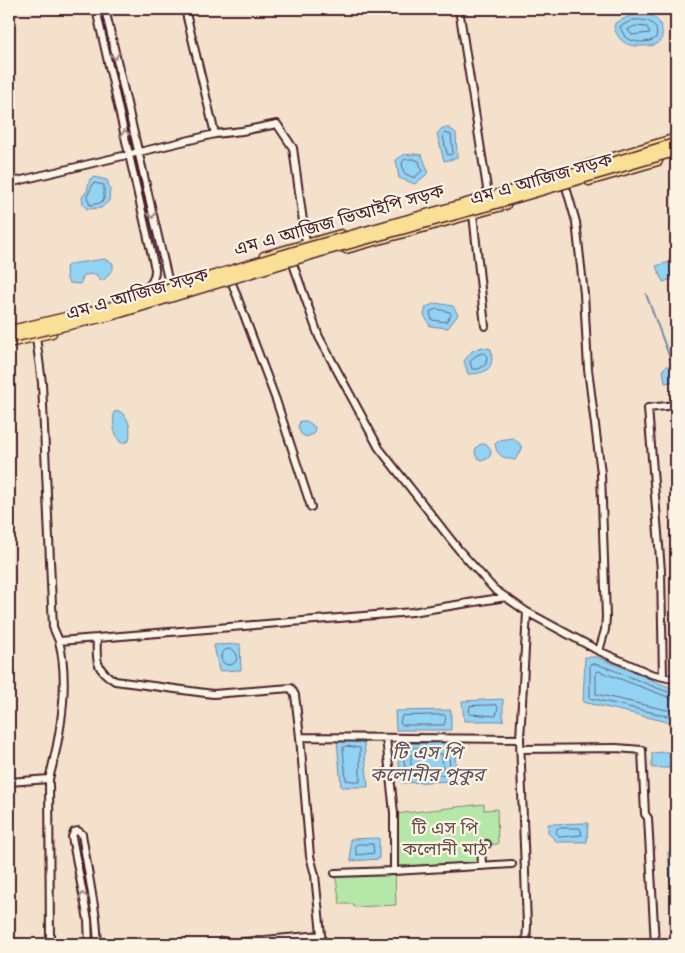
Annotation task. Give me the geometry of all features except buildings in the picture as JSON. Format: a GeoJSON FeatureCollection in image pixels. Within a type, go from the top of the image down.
{"type":"FeatureCollection","features":[{"type":"Feature","properties":{"kind":"highway"},"geometry":{"type":"LineString","coordinates":[[9,331],[110,307],[306,248],[594,168],[676,143]]}},
{"type":"Feature","properties":{"kind":"highway"},"geometry":{"type":"LineString","coordinates":[[9,338],[112,315],[314,253],[505,202],[676,151]]}},
{"type":"Feature","properties":{"kind":"main road","name":"এম এ আজিজ ভিআইপি সড়ক"},"geometry":{"type":"LineString","coordinates":[[9,327],[139,294],[306,243],[488,194],[676,138]]}},
{"type":"Feature","properties":{"kind":"main road","name":"এম এ আজিজ সড়ক"},"geometry":{"type":"LineString","coordinates":[[9,343],[102,321],[293,264],[491,210],[676,155]]}},
{"type":"Feature","properties":{"kind":"street"},"geometry":{"type":"LineString","coordinates":[[96,9],[155,269],[155,278],[150,286],[139,294]]}},
{"type":"Feature","properties":{"kind":"street"},"geometry":{"type":"LineString","coordinates":[[104,9],[173,300]]}},
{"type":"Feature","properties":{"kind":"street"},"geometry":{"type":"LineString","coordinates":[[185,9],[215,134]]}},
{"type":"Feature","properties":{"kind":"street"},"geometry":{"type":"LineString","coordinates":[[459,9],[491,210]]}},
{"type":"Feature","properties":{"kind":"street"},"geometry":{"type":"LineString","coordinates":[[9,183],[215,134],[278,124],[293,148],[306,243]]}},
{"type":"Feature","properties":{"kind":"street"},"geometry":{"type":"LineString","coordinates":[[566,187],[576,222],[588,369],[601,473],[606,630],[599,651]]}},
{"type":"Feature","properties":{"kind":"street"},"geometry":{"type":"LineString","coordinates":[[473,214],[485,326]]}},
{"type":"Feature","properties":{"kind":"street"},"geometry":{"type":"LineString","coordinates":[[293,264],[319,337],[379,448],[459,550],[494,589],[527,612],[599,651],[663,677],[676,680]]}},
{"type":"Feature","properties":{"kind":"street"},"geometry":{"type":"LineString","coordinates":[[232,282],[276,400],[311,507]]}},
{"type":"Feature","properties":{"kind":"street"},"geometry":{"type":"LineString","coordinates":[[36,336],[42,383],[53,627],[59,642],[63,661],[63,715],[50,779],[50,944]]}},
{"type":"Feature","properties":{"kind":"street"},"geometry":{"type":"LineString","coordinates":[[663,677],[661,571],[648,408],[676,405]]}},
{"type":"Feature","properties":{"kind":"street"},"geometry":{"type":"LineString","coordinates":[[59,642],[412,612],[506,597]]}},
{"type":"Feature","properties":{"kind":"street"},"geometry":{"type":"LineString","coordinates":[[526,944],[527,925],[520,739],[527,612]]}},
{"type":"Feature","properties":{"kind":"street"},"geometry":{"type":"LineString","coordinates":[[97,638],[98,667],[102,673],[115,680],[213,694],[291,688],[295,695],[310,856],[315,876],[322,944]]}},
{"type":"Feature","properties":{"kind":"street"},"geometry":{"type":"LineString","coordinates":[[300,737],[520,739]]}},
{"type":"Feature","properties":{"kind":"street"},"geometry":{"type":"LineString","coordinates":[[386,738],[394,813],[394,871]]}},
{"type":"Feature","properties":{"kind":"street"},"geometry":{"type":"LineString","coordinates":[[520,749],[616,748],[642,750],[645,814],[648,818],[652,868],[655,944]]}},
{"type":"Feature","properties":{"kind":"street"},"geometry":{"type":"LineString","coordinates":[[9,782],[50,779]]}},
{"type":"Feature","properties":{"kind":"street"},"geometry":{"type":"LineString","coordinates":[[90,944],[88,920],[72,837],[74,832],[78,831],[82,834],[96,918],[98,944]]}},
{"type":"Feature","properties":{"kind":"street"},"geometry":{"type":"LineString","coordinates":[[482,866],[481,845],[487,844]]}},
{"type":"Feature","properties":{"kind":"street"},"geometry":{"type":"LineString","coordinates":[[335,873],[512,864]]}},
{"type":"Feature","properties":{"kind":"street"},"geometry":{"type":"LineString","coordinates":[[222,941],[233,943],[321,935]]}},
{"type":"Feature","properties":{"kind":"green space","name":"টি এস পি কলোনী মাঠ"},"geometry":{"type":"Polygon","coordinates":[[[484,804],[484,810],[497,809],[498,844],[481,845],[482,866],[395,871],[396,905],[354,907],[353,904],[340,904],[335,873],[394,871],[395,814],[484,804]]]}},
{"type":"Feature","properties":{"kind":"water"},"geometry":{"type":"Polygon","coordinates":[[[632,15],[652,16],[658,21],[662,32],[659,42],[652,46],[638,46],[629,45],[622,41],[614,28],[615,23],[632,15]]]}},
{"type":"Feature","properties":{"kind":"water"},"geometry":{"type":"Polygon","coordinates":[[[442,128],[449,128],[456,133],[457,158],[444,161],[437,134],[442,128]]]}},
{"type":"Feature","properties":{"kind":"water"},"geometry":{"type":"Polygon","coordinates":[[[403,155],[422,155],[428,171],[415,184],[399,178],[396,160],[403,155]]]}},
{"type":"Feature","properties":{"kind":"water"},"geometry":{"type":"Polygon","coordinates":[[[94,177],[107,180],[110,189],[109,201],[101,208],[87,209],[83,205],[82,197],[87,191],[90,179],[94,177]]]}},
{"type":"Feature","properties":{"kind":"water"},"geometry":{"type":"Polygon","coordinates":[[[104,259],[113,263],[113,269],[104,280],[99,280],[96,274],[84,275],[80,284],[70,283],[67,280],[66,267],[70,264],[104,259]]]}},
{"type":"Feature","properties":{"kind":"water"},"geometry":{"type":"Polygon","coordinates":[[[676,260],[676,278],[663,282],[656,266],[676,260]]]}},
{"type":"Feature","properties":{"kind":"water"},"geometry":{"type":"Polygon","coordinates":[[[436,303],[453,306],[458,315],[448,328],[430,326],[424,315],[426,307],[436,303]]]}},
{"type":"Feature","properties":{"kind":"water"},"geometry":{"type":"Polygon","coordinates":[[[482,347],[491,349],[492,361],[490,366],[480,373],[468,374],[464,361],[472,351],[482,347]]]}},
{"type":"Feature","properties":{"kind":"water"},"geometry":{"type":"Polygon","coordinates":[[[667,366],[672,366],[676,381],[665,383],[663,369],[667,366]]]}},
{"type":"Feature","properties":{"kind":"water"},"geometry":{"type":"Polygon","coordinates":[[[119,411],[128,420],[130,428],[129,441],[121,443],[116,436],[114,424],[114,412],[119,411]]]}},
{"type":"Feature","properties":{"kind":"water"},"geometry":{"type":"Polygon","coordinates":[[[300,421],[307,421],[315,427],[314,434],[306,437],[301,434],[298,427],[300,421]]]}},
{"type":"Feature","properties":{"kind":"water"},"geometry":{"type":"Polygon","coordinates":[[[513,438],[520,444],[522,449],[515,460],[499,454],[495,444],[500,440],[513,438]]]}},
{"type":"Feature","properties":{"kind":"water"},"geometry":{"type":"Polygon","coordinates":[[[483,444],[489,446],[491,452],[489,458],[483,460],[477,458],[475,452],[477,446],[483,444]]]}},
{"type":"Feature","properties":{"kind":"water"},"geometry":{"type":"Polygon","coordinates":[[[240,644],[241,670],[219,671],[214,645],[240,644]]]}},
{"type":"Feature","properties":{"kind":"water"},"geometry":{"type":"Polygon","coordinates":[[[585,657],[597,657],[676,690],[676,719],[668,722],[583,702],[585,657]]]}},
{"type":"Feature","properties":{"kind":"water"},"geometry":{"type":"Polygon","coordinates":[[[503,699],[503,721],[464,721],[462,701],[503,699]]]}},
{"type":"Feature","properties":{"kind":"water"},"geometry":{"type":"Polygon","coordinates":[[[451,710],[451,730],[396,730],[395,711],[451,710]]]}},
{"type":"Feature","properties":{"kind":"water"},"geometry":{"type":"Polygon","coordinates":[[[337,740],[364,742],[368,787],[341,787],[337,740]]]}},
{"type":"Feature","properties":{"kind":"water","name":"টি এস পি কলোনীর পুকুর"},"geometry":{"type":"Polygon","coordinates":[[[455,742],[456,781],[402,783],[396,744],[455,742]]]}},
{"type":"Feature","properties":{"kind":"water"},"geometry":{"type":"Polygon","coordinates":[[[676,751],[676,768],[652,768],[652,753],[676,751]]]}},
{"type":"Feature","properties":{"kind":"water"},"geometry":{"type":"Polygon","coordinates":[[[588,823],[587,842],[557,842],[548,833],[548,824],[588,823]]]}},
{"type":"Feature","properties":{"kind":"water"},"geometry":{"type":"Polygon","coordinates":[[[379,838],[379,859],[351,861],[350,839],[379,838]]]}},
{"type":"Feature","properties":{"kind":"water"},"geometry":{"type":"Polygon","coordinates":[[[676,851],[676,905],[672,906],[668,852],[676,851]]]}},
{"type":"Feature","properties":{"kind":"waterway"},"geometry":{"type":"LineString","coordinates":[[646,294],[676,374]]}}]}
